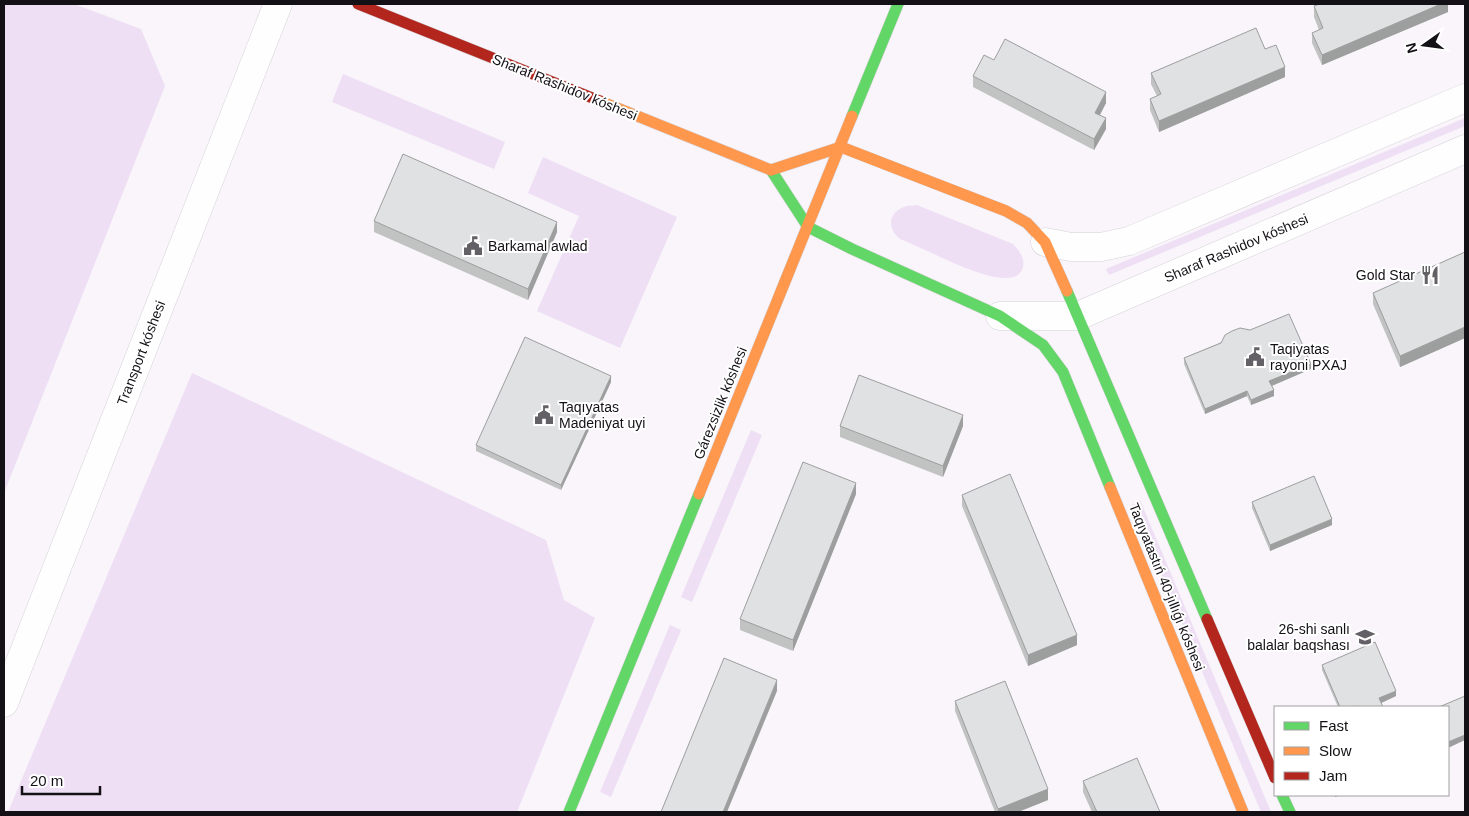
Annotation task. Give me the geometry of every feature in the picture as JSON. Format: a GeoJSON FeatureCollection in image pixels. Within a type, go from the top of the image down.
{"type":"FeatureCollection","features":[{"type":"Feature","properties":{"kind":"main road","name":"Sharaf Rashidov kóshesi"},"geometry":{"type":"LineString","coordinates":[[358,4],[771,170]]}},
{"type":"Feature","properties":{"kind":"main road","name":"Gárezsizlik kóshesi"},"geometry":{"type":"LineString","coordinates":[[569,812],[898,4]]}},
{"type":"Feature","properties":{"kind":"main road"},"geometry":{"type":"LineString","coordinates":[[808,227],[771,170],[841,147]]}},
{"type":"Feature","properties":{"kind":"main road","name":"Taqıyatastıń 40-jıllıǵı kóshesi"},"geometry":{"type":"LineString","coordinates":[[841,147],[1006,211],[1027,223],[1045,242],[1274,776]]}},
{"type":"Feature","properties":{"kind":"main road","name":"Taqıyatastıń 40-jıllıǵı kóshesi"},"geometry":{"type":"LineString","coordinates":[[808,227],[1000,316],[1043,345],[1063,372],[1243,812]]}},
{"type":"Feature","properties":{"kind":"main road"},"geometry":{"type":"LineString","coordinates":[[1282,796],[1290,812]]}},
{"type":"Feature","properties":{"kind":"street","name":"Transport kóshesi"},"geometry":{"type":"LineString","coordinates":[[4,703],[278,4]]}},
{"type":"Feature","properties":{"kind":"street"},"geometry":{"type":"LineString","coordinates":[[1045,242],[1072,247],[1101,247],[1129,241],[1465,98]]}},
{"type":"Feature","properties":{"kind":"street","name":"Sharaf Rashidov kóshesi"},"geometry":{"type":"LineString","coordinates":[[1000,316],[1078,316],[1465,149]]}},
{"type":"Feature","properties":{"kind":"shaded area"},"geometry":{"type":"Polygon","coordinates":[[[4,4],[74,4],[141,29],[165,86],[4,493],[4,4]]]}},
{"type":"Feature","properties":{"kind":"shaded area"},"geometry":{"type":"Polygon","coordinates":[[[343,74],[505,142],[494,169],[332,102],[343,74]]]}},
{"type":"Feature","properties":{"kind":"shaded area"},"geometry":{"type":"Polygon","coordinates":[[[1465,118],[1465,126],[1109,275],[1106,269],[1465,118]]]}},
{"type":"Feature","properties":{"kind":"shaded area"},"geometry":{"type":"Polygon","coordinates":[[[543,157],[677,217],[620,348],[537,311],[579,216],[528,193],[543,157]]]}},
{"type":"Feature","properties":{"kind":"shaded area"},"geometry":{"type":"Polygon","coordinates":[[[917,205],[1013,244],[1022,257],[1023,267],[1017,275],[1007,278],[993,277],[962,266],[900,239],[891,226],[892,217],[904,207],[917,205]]]}},
{"type":"Feature","properties":{"kind":"shaded area"},"geometry":{"type":"Polygon","coordinates":[[[192,373],[546,540],[564,600],[595,618],[517,812],[8,812],[192,373]]]}},
{"type":"Feature","properties":{"kind":"shaded area"},"geometry":{"type":"Polygon","coordinates":[[[751,430],[762,435],[692,602],[681,597],[751,430]]]}},
{"type":"Feature","properties":{"kind":"shaded area"},"geometry":{"type":"Polygon","coordinates":[[[1140,500],[1271,812],[1261,812],[1132,505],[1140,500]]]}},
{"type":"Feature","properties":{"kind":"shaded area"},"geometry":{"type":"Polygon","coordinates":[[[670,625],[681,630],[611,797],[600,792],[670,625]]]}},
{"type":"Feature","properties":{"kind":"building"},"geometry":{"type":"Polygon","coordinates":[[[1320,4],[1441,4],[1322,55],[1312,33],[1323,28],[1314,6],[1320,4]]]}},
{"type":"Feature","properties":{"kind":"building"},"geometry":{"type":"Polygon","coordinates":[[[1256,28],[1265,49],[1276,45],[1285,67],[1159,121],[1150,99],[1161,94],[1151,73],[1256,28]]]}},
{"type":"Feature","properties":{"kind":"building"},"geometry":{"type":"Polygon","coordinates":[[[1005,39],[1106,92],[1095,113],[1106,118],[1094,139],[973,76],[984,55],[994,60],[1005,39]]]}},
{"type":"Feature","properties":{"kind":"building"},"geometry":{"type":"Polygon","coordinates":[[[403,154],[557,222],[528,289],[374,221],[403,154]]]}},
{"type":"Feature","properties":{"kind":"building"},"geometry":{"type":"Polygon","coordinates":[[[1465,252],[1465,327],[1400,356],[1373,293],[1465,252]]]}},
{"type":"Feature","properties":{"kind":"building"},"geometry":{"type":"Polygon","coordinates":[[[1289,314],[1311,364],[1269,381],[1274,390],[1251,400],[1247,391],[1205,409],[1184,358],[1221,343],[1225,335],[1232,331],[1240,328],[1250,330],[1289,314]]]}},
{"type":"Feature","properties":{"kind":"building","name":"Taqıyatas Madeniyat uyi"},"geometry":{"type":"Polygon","coordinates":[[[525,337],[611,376],[561,485],[476,445],[525,337]]]}},
{"type":"Feature","properties":{"kind":"building"},"geometry":{"type":"Polygon","coordinates":[[[859,375],[963,415],[943,466],[840,426],[859,375]]]}},
{"type":"Feature","properties":{"kind":"building"},"geometry":{"type":"Polygon","coordinates":[[[803,462],[856,483],[793,640],[740,619],[803,462]]]}},
{"type":"Feature","properties":{"kind":"building"},"geometry":{"type":"Polygon","coordinates":[[[1010,474],[1077,635],[1028,655],[962,495],[1010,474]]]}},
{"type":"Feature","properties":{"kind":"building"},"geometry":{"type":"Polygon","coordinates":[[[1314,476],[1332,519],[1270,545],[1252,502],[1314,476]]]}},
{"type":"Feature","properties":{"kind":"building"},"geometry":{"type":"Polygon","coordinates":[[[1375,642],[1396,691],[1379,698],[1383,706],[1340,706],[1322,665],[1375,642]]]}},
{"type":"Feature","properties":{"kind":"building"},"geometry":{"type":"Polygon","coordinates":[[[724,658],[777,680],[723,812],[661,812],[724,658]]]}},
{"type":"Feature","properties":{"kind":"building"},"geometry":{"type":"Polygon","coordinates":[[[1005,681],[1048,789],[998,809],[955,701],[1005,681]]]}},
{"type":"Feature","properties":{"kind":"building"},"geometry":{"type":"Polygon","coordinates":[[[1465,696],[1465,735],[1449,742],[1449,706],[1441,706],[1465,696]]]}},
{"type":"Feature","properties":{"kind":"building"},"geometry":{"type":"Polygon","coordinates":[[[1137,758],[1160,812],[1097,812],[1083,781],[1137,758]]]}},
{"type":"Feature","properties":{"kind":"traffic: fast"},"geometry":{"type":"LineString","coordinates":[[852,116],[898,4]]}},
{"type":"Feature","properties":{"kind":"traffic: fast"},"geometry":{"type":"LineString","coordinates":[[771,170],[808,227],[1000,316],[1043,345],[1063,372],[1110,487]]}},
{"type":"Feature","properties":{"kind":"traffic: fast"},"geometry":{"type":"LineString","coordinates":[[1067,291],[1207,619]]}},
{"type":"Feature","properties":{"kind":"traffic: fast"},"geometry":{"type":"LineString","coordinates":[[569,812],[699,494]]}},
{"type":"Feature","properties":{"kind":"traffic: fast"},"geometry":{"type":"LineString","coordinates":[[1282,796],[1290,812]]}},
{"type":"Feature","properties":{"kind":"traffic: slow"},"geometry":{"type":"LineString","coordinates":[[600,101],[771,170]]}},
{"type":"Feature","properties":{"kind":"traffic: slow"},"geometry":{"type":"LineString","coordinates":[[699,494],[852,116]]}},
{"type":"Feature","properties":{"kind":"traffic: slow"},"geometry":{"type":"LineString","coordinates":[[771,170],[841,147],[1006,211],[1027,223],[1045,242],[1067,291]]}},
{"type":"Feature","properties":{"kind":"traffic: slow"},"geometry":{"type":"LineString","coordinates":[[1110,487],[1243,812]]}},
{"type":"Feature","properties":{"kind":"traffic: jam"},"geometry":{"type":"LineString","coordinates":[[358,4],[600,101]]}},
{"type":"Feature","properties":{"kind":"traffic: jam"},"geometry":{"type":"LineString","coordinates":[[1207,619],[1274,776]]}},
{"type":"Feature","properties":{"kind":"place","name":"Barkamal awlad"},"geometry":{"type":"Point","coordinates":[473,246]}},
{"type":"Feature","properties":{"kind":"place","name":"Gold Star"},"geometry":{"type":"Point","coordinates":[1430,275]}},
{"type":"Feature","properties":{"kind":"place","name":"Taqiyatas rayoni PXAJ"},"geometry":{"type":"Point","coordinates":[1255,357]}},
{"type":"Feature","properties":{"kind":"place","name":"Taqıyatas Madeniyat uyi"},"geometry":{"type":"Point","coordinates":[544,415]}},
{"type":"Feature","properties":{"kind":"place","name":"26-shi sanlı balalar baqshası"},"geometry":{"type":"Point","coordinates":[1365,637]}}]}
